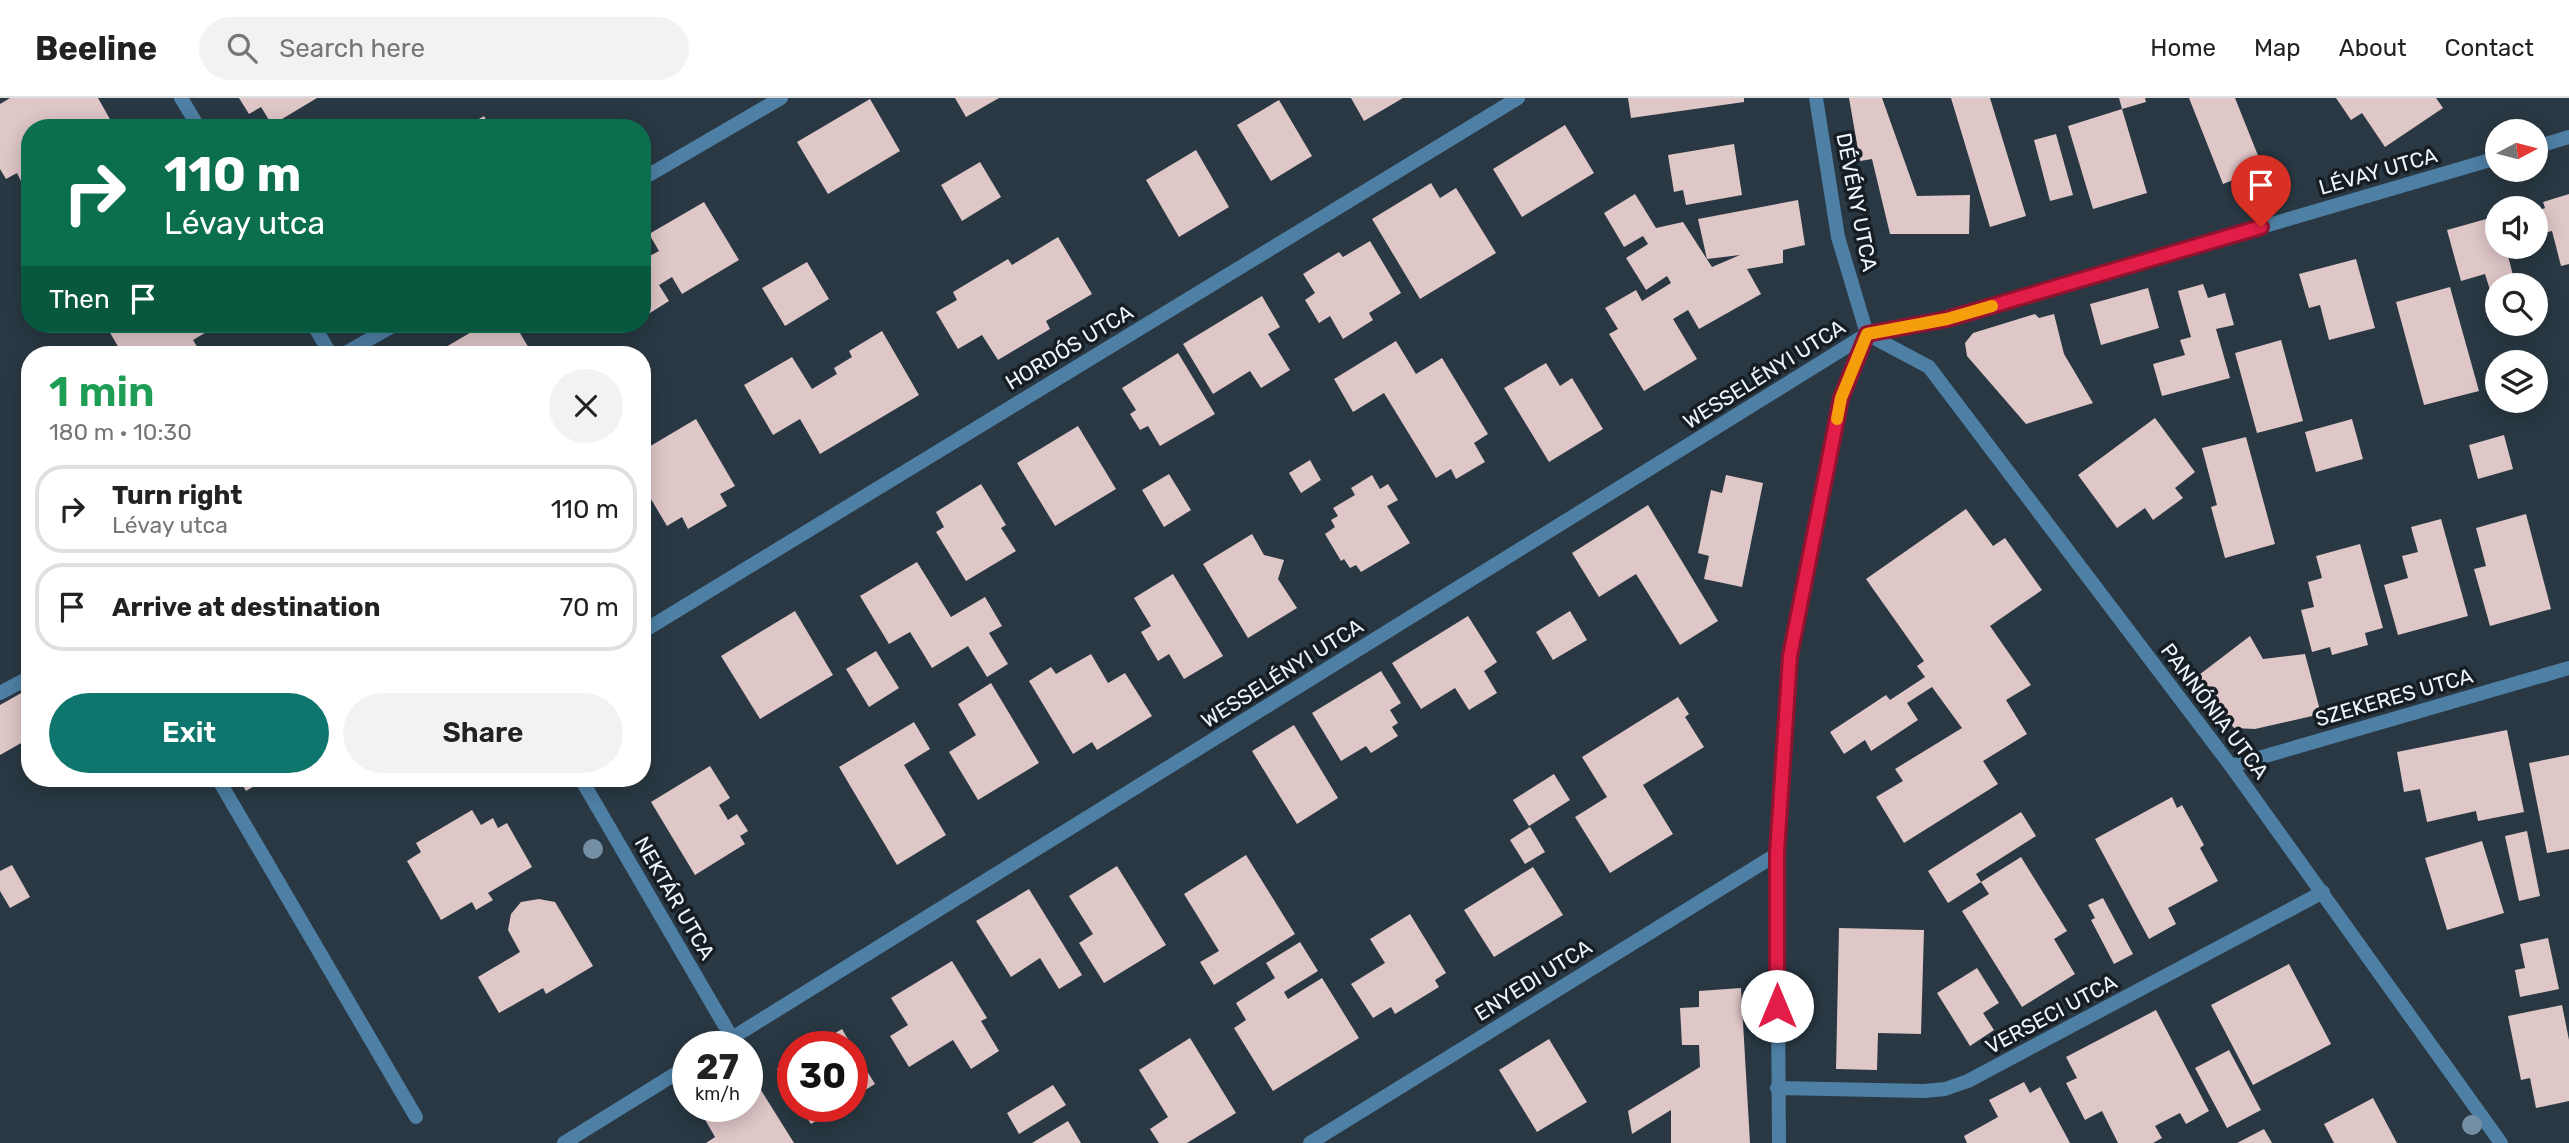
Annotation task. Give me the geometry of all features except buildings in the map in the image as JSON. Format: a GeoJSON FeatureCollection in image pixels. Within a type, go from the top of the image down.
{"type":"FeatureCollection","features":[{"type":"Feature","properties":{"kind":"street"},"geometry":{"type":"LineString","coordinates":[[181,98],[194,119]]}},
{"type":"Feature","properties":{"kind":"street"},"geometry":{"type":"LineString","coordinates":[[651,174],[781,98]]}},
{"type":"Feature","properties":{"kind":"street","name":"HORDÓS UTCA"},"geometry":{"type":"LineString","coordinates":[[651,627],[1518,98]]}},
{"type":"Feature","properties":{"kind":"street","name":"DÉVÉNY UTCA"},"geometry":{"type":"LineString","coordinates":[[1816,98],[1838,237],[1867,334]]}},
{"type":"Feature","properties":{"kind":"street"},"geometry":{"type":"LineString","coordinates":[[2548,143],[2569,137]]}},
{"type":"Feature","properties":{"kind":"street","name":"LÉVAY UTCA"},"geometry":{"type":"LineString","coordinates":[[1867,334],[1947,319],[2485,162]]}},
{"type":"Feature","properties":{"kind":"street"},"geometry":{"type":"LineString","coordinates":[[358,346],[380,333]]}},
{"type":"Feature","properties":{"kind":"street"},"geometry":{"type":"LineString","coordinates":[[1779,1143],[1777,853],[1790,656],[1841,398],[1867,334]]}},
{"type":"Feature","properties":{"kind":"street","name":"PANNÓNIA UTCA"},"geometry":{"type":"LineString","coordinates":[[1867,334],[1929,367],[2231,766],[2501,1143]]}},
{"type":"Feature","properties":{"kind":"street","name":"WESSELÉNYI UTCA"},"geometry":{"type":"LineString","coordinates":[[743,1031],[1867,334]]}},
{"type":"Feature","properties":{"kind":"street","name":"SZEKERES UTCA"},"geometry":{"type":"LineString","coordinates":[[2231,766],[2569,668]]}},
{"type":"Feature","properties":{"kind":"street"},"geometry":{"type":"LineString","coordinates":[[0,693],[21,682]]}},
{"type":"Feature","properties":{"kind":"street"},"geometry":{"type":"LineString","coordinates":[[223,787],[416,1117]]}},
{"type":"Feature","properties":{"kind":"street","name":"NEKTÁR UTCA"},"geometry":{"type":"LineString","coordinates":[[586,787],[728,1031]]}},
{"type":"Feature","properties":{"kind":"street","name":"ENYEDI UTCA"},"geometry":{"type":"LineString","coordinates":[[1310,1143],[1777,853]]}},
{"type":"Feature","properties":{"kind":"street","name":"VERSECI UTCA"},"geometry":{"type":"LineString","coordinates":[[1777,1088],[1924,1091],[1945,1089],[1968,1082],[2323,892]]}},
{"type":"Feature","properties":{"kind":"street"},"geometry":{"type":"LineString","coordinates":[[564,1143],[672,1076]]}},
{"type":"Feature","properties":{"kind":"slow traffic"},"geometry":{"type":"LineString","coordinates":[[1837,419],[1841,398],[1867,334],[1947,319],[1992,306]]}},
{"type":"Feature","properties":{"kind":"route"},"geometry":{"type":"LineString","coordinates":[[1777,1006],[1777,853],[1790,656],[1841,398],[1867,334],[1947,319],[2261,227]]}}]}
